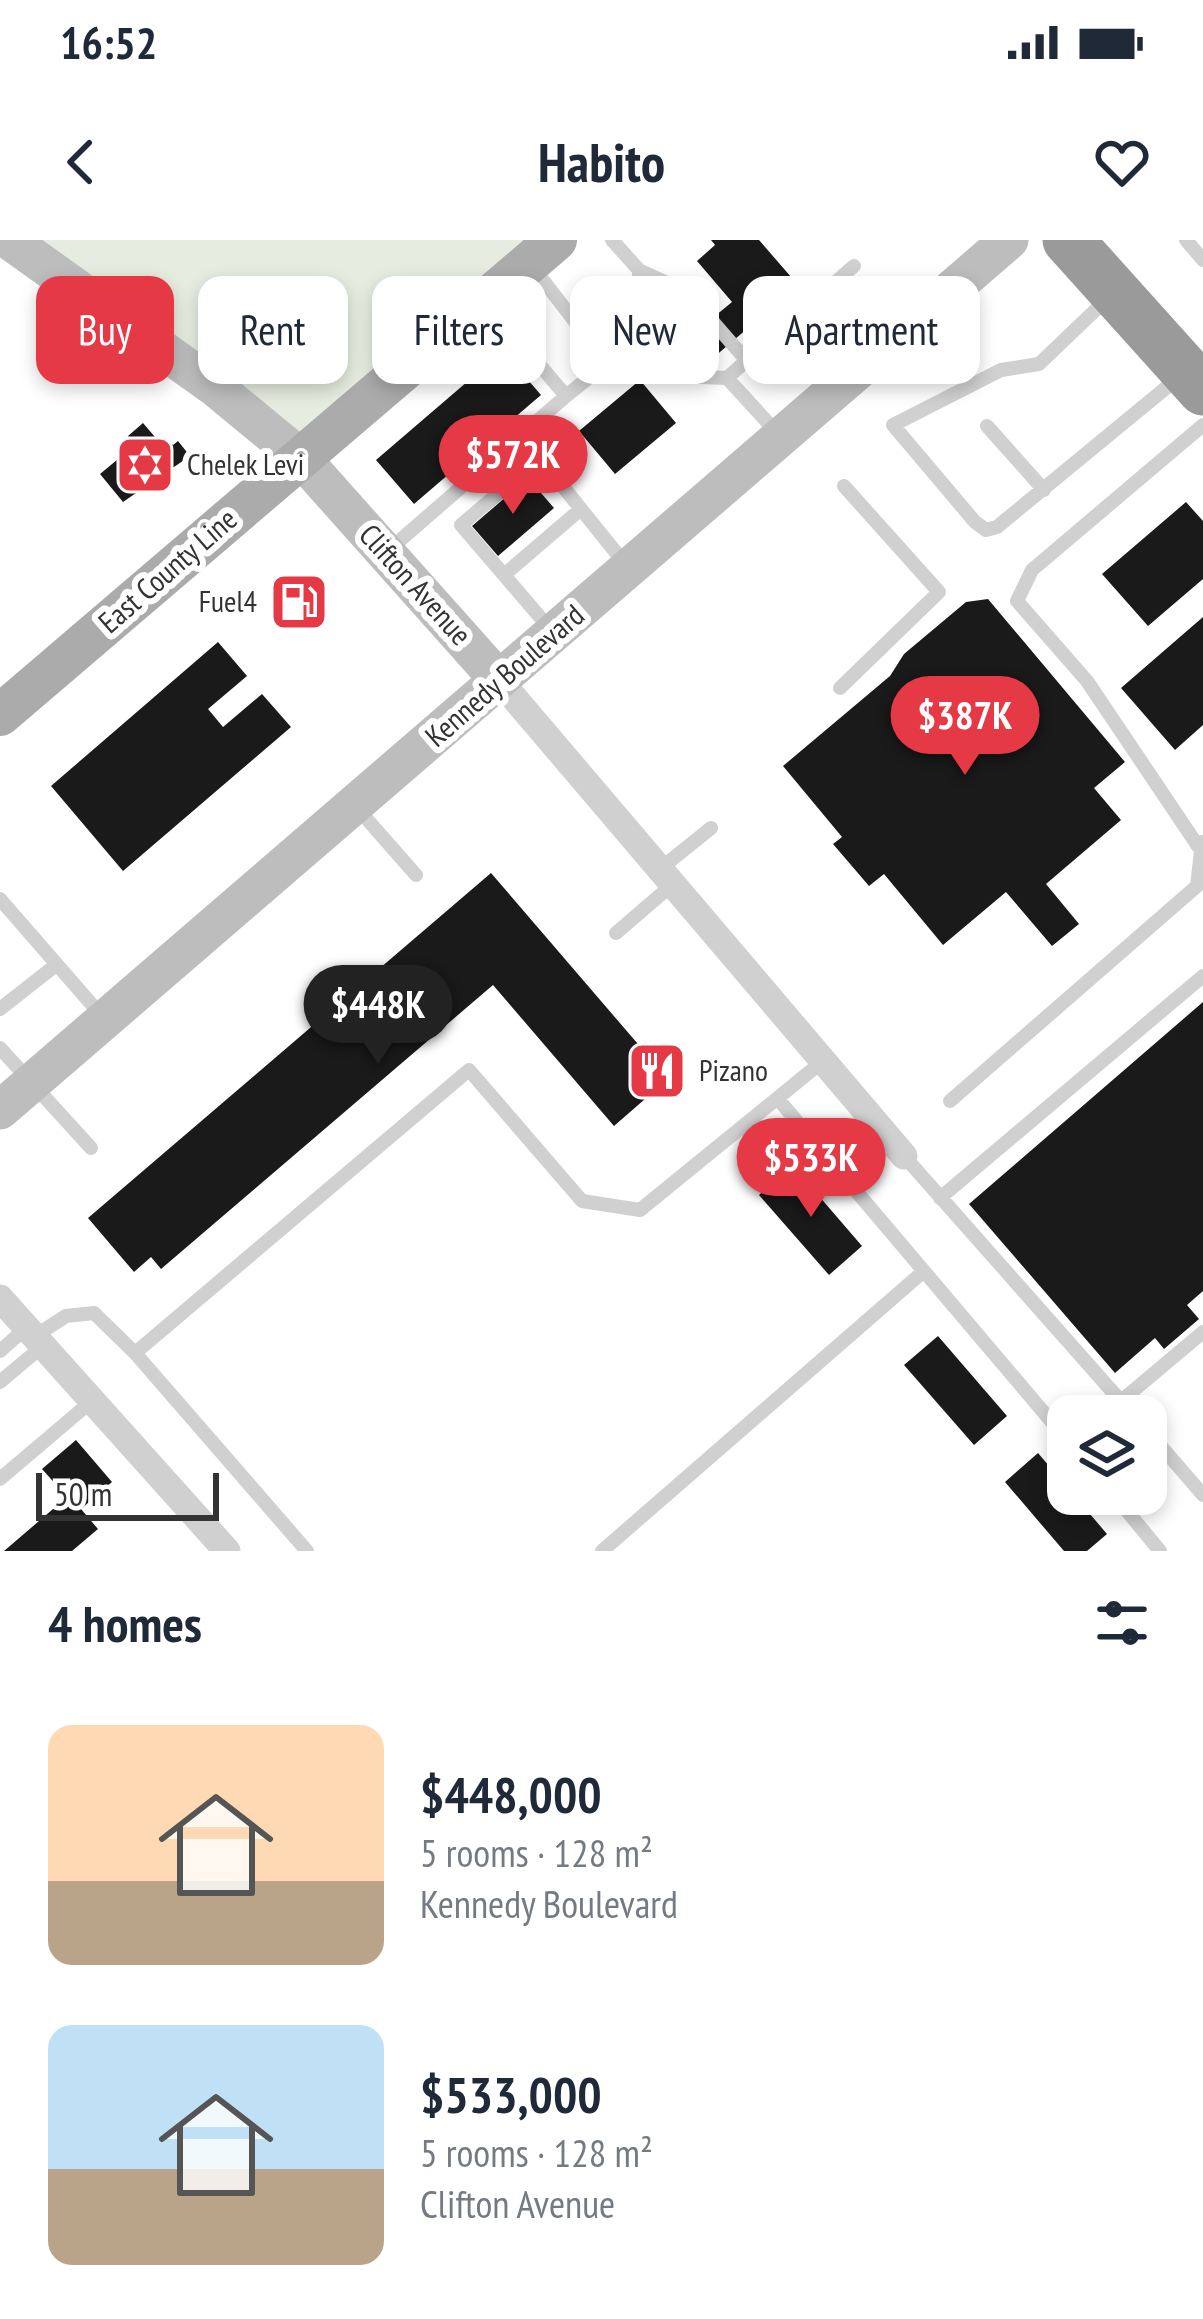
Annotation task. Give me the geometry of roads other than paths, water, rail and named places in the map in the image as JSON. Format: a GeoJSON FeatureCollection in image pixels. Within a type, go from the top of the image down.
{"type":"FeatureCollection","features":[{"type":"Feature","properties":{"kind":"highway"},"geometry":{"type":"LineString","coordinates":[[1068,240],[1189,368]]}},
{"type":"Feature","properties":{"kind":"main road","name":"East County Line"},"geometry":{"type":"LineString","coordinates":[[513,276],[543,251]]}},
{"type":"Feature","properties":{"kind":"main road","name":"East County Line"},"geometry":{"type":"LineString","coordinates":[[0,716],[388,384]]}},
{"type":"Feature","properties":{"kind":"street","name":"Clifton Avenue"},"geometry":{"type":"LineString","coordinates":[[9,240],[216,388],[302,458],[499,680],[904,1156]]}},
{"type":"Feature","properties":{"kind":"street","name":"Kennedy Boulevard"},"geometry":{"type":"LineString","coordinates":[[967,276],[1009,240]]}},
{"type":"Feature","properties":{"kind":"street","name":"Kennedy Boulevard"},"geometry":{"type":"LineString","coordinates":[[0,1110],[840,384]]}},
{"type":"Feature","properties":{"kind":"street"},"geometry":{"type":"LineString","coordinates":[[0,1298],[227,1551]]}},
{"type":"Feature","properties":{"kind":"lane"},"geometry":{"type":"LineString","coordinates":[[612,240],[639,270],[688,292],[743,356]]}},
{"type":"Feature","properties":{"kind":"lane"},"geometry":{"type":"LineString","coordinates":[[1186,240],[1203,260]]}},
{"type":"Feature","properties":{"kind":"lane"},"geometry":{"type":"LineString","coordinates":[[386,552],[607,363],[543,251]]}},
{"type":"Feature","properties":{"kind":"lane"},"geometry":{"type":"LineString","coordinates":[[843,276],[854,266]]}},
{"type":"Feature","properties":{"kind":"lane"},"geometry":{"type":"LineString","coordinates":[[639,270],[639,307],[700,377],[727,378],[743,364]]}},
{"type":"Feature","properties":{"kind":"lane"},"geometry":{"type":"LineString","coordinates":[[1116,291],[1039,364],[1001,370],[893,425],[986,530],[997,527],[1044,490],[1189,368]]}},
{"type":"Feature","properties":{"kind":"lane"},"geometry":{"type":"LineString","coordinates":[[546,372],[566,396]]}},
{"type":"Feature","properties":{"kind":"lane"},"geometry":{"type":"LineString","coordinates":[[727,378],[780,436]]}},
{"type":"Feature","properties":{"kind":"lane"},"geometry":{"type":"LineString","coordinates":[[958,392],[970,407]]}},
{"type":"Feature","properties":{"kind":"lane"},"geometry":{"type":"LineString","coordinates":[[950,1101],[1200,886],[1200,843],[1087,681],[1017,602],[1032,570],[1203,425]]}},
{"type":"Feature","properties":{"kind":"lane"},"geometry":{"type":"LineString","coordinates":[[987,426],[1044,490]]}},
{"type":"Feature","properties":{"kind":"lane"},"geometry":{"type":"LineString","coordinates":[[554,633],[461,525],[539,458],[629,569]]}},
{"type":"Feature","properties":{"kind":"lane"},"geometry":{"type":"LineString","coordinates":[[840,688],[940,592],[844,486]]}},
{"type":"Feature","properties":{"kind":"lane"},"geometry":{"type":"LineString","coordinates":[[504,575],[581,509]]}},
{"type":"Feature","properties":{"kind":"lane"},"geometry":{"type":"LineString","coordinates":[[355,805],[416,875]]}},
{"type":"Feature","properties":{"kind":"lane"},"geometry":{"type":"LineString","coordinates":[[616,932],[711,828]]}},
{"type":"Feature","properties":{"kind":"lane"},"geometry":{"type":"LineString","coordinates":[[0,899],[105,1019]]}},
{"type":"Feature","properties":{"kind":"lane"},"geometry":{"type":"LineString","coordinates":[[0,1009],[56,965]]}},
{"type":"Feature","properties":{"kind":"lane"},"geometry":{"type":"LineString","coordinates":[[940,1198],[1203,976]]}},
{"type":"Feature","properties":{"kind":"lane"},"geometry":{"type":"LineString","coordinates":[[0,1048],[91,1148]]}},
{"type":"Feature","properties":{"kind":"lane"},"geometry":{"type":"LineString","coordinates":[[135,1353],[469,1070],[582,1201],[640,1210],[823,1061]]}},
{"type":"Feature","properties":{"kind":"lane"},"geometry":{"type":"LineString","coordinates":[[778,1099],[1047,1416]]}},
{"type":"Feature","properties":{"kind":"lane"},"geometry":{"type":"LineString","coordinates":[[904,1156],[1116,1395]]}},
{"type":"Feature","properties":{"kind":"lane"},"geometry":{"type":"LineString","coordinates":[[602,1551],[924,1271]]}},
{"type":"Feature","properties":{"kind":"lane"},"geometry":{"type":"LineString","coordinates":[[0,1351],[66,1316],[94,1313],[135,1353],[307,1551]]}},
{"type":"Feature","properties":{"kind":"lane"},"geometry":{"type":"LineString","coordinates":[[1128,1395],[1203,1331]]}},
{"type":"Feature","properties":{"kind":"lane"},"geometry":{"type":"LineString","coordinates":[[0,1382],[35,1336]]}},
{"type":"Feature","properties":{"kind":"lane"},"geometry":{"type":"LineString","coordinates":[[0,1479],[93,1400]]}},
{"type":"Feature","properties":{"kind":"lane"},"geometry":{"type":"LineString","coordinates":[[1167,1454],[1203,1496]]}},
{"type":"Feature","properties":{"kind":"lane"},"geometry":{"type":"LineString","coordinates":[[1130,1515],[1160,1551]]}},
{"type":"Feature","properties":{"kind":"place","name":"Chelek Levi"},"geometry":{"type":"Point","coordinates":[145,465]}},
{"type":"Feature","properties":{"kind":"place","name":"Fuel4"},"geometry":{"type":"Point","coordinates":[299,602]}},
{"type":"Feature","properties":{"kind":"place","name":"Pizano"},"geometry":{"type":"Point","coordinates":[657,1071]}}]}
